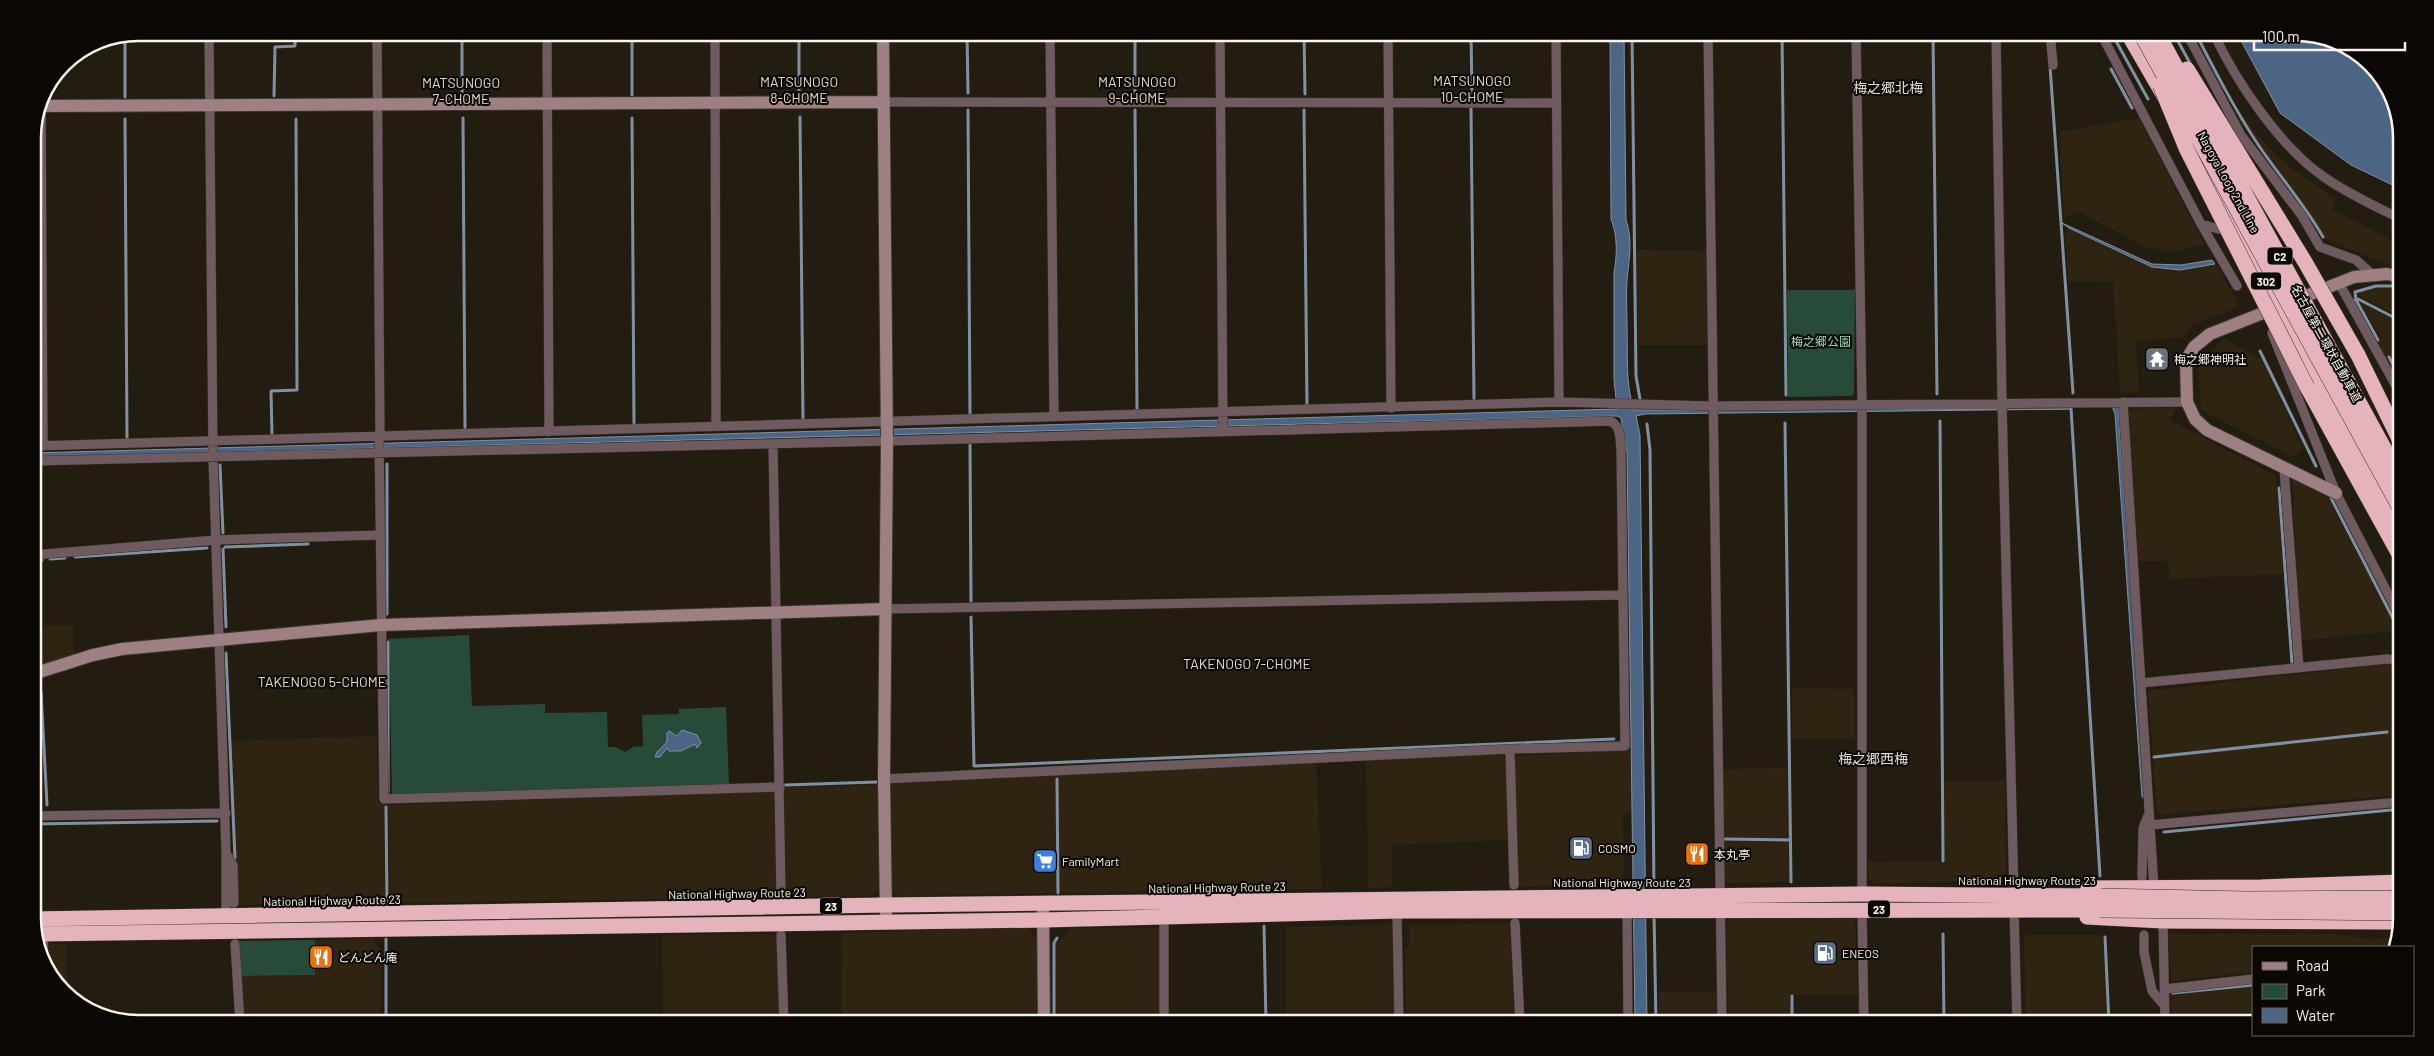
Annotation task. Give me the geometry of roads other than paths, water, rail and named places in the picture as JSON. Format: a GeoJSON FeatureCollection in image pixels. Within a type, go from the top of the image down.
{"type":"FeatureCollection","features":[{"type":"Feature","properties":{"kind":"highway","name":"Nagoya Loop 2nd Line"},"geometry":{"type":"LineString","coordinates":[[2132,41],[2241,236],[2393,517]]}},
{"type":"Feature","properties":{"kind":"highway"},"geometry":{"type":"LineString","coordinates":[[2143,41],[2186,148],[2307,387],[2393,543]]}},
{"type":"Feature","properties":{"kind":"highway","name":"名古屋第二環状自動車道"},"geometry":{"type":"LineString","coordinates":[[2144,41],[2393,495]]}},
{"type":"Feature","properties":{"kind":"highway","name":"名古屋第二環状自動車道"},"geometry":{"type":"LineString","coordinates":[[2162,41],[2393,464]]}},
{"type":"Feature","properties":{"kind":"highway","name":"Nagoya Loop 2nd Line"},"geometry":{"type":"LineString","coordinates":[[2168,41],[2393,453]]}},
{"type":"Feature","properties":{"kind":"highway"},"geometry":{"type":"LineString","coordinates":[[2169,41],[2201,89],[2358,355],[2393,427]]}},
{"type":"Feature","properties":{"kind":"highway"},"geometry":{"type":"LineString","coordinates":[[2014,902],[2050,888],[2154,888],[2393,882]]}},
{"type":"Feature","properties":{"kind":"highway","name":"National Highway Route 23"},"geometry":{"type":"LineString","coordinates":[[1720,903],[1862,894],[2014,902],[2393,913]]}},
{"type":"Feature","properties":{"kind":"highway","name":"National Highway Route 23"},"geometry":{"type":"LineString","coordinates":[[2100,903],[2246,899],[2393,898]]}},
{"type":"Feature","properties":{"kind":"highway"},"geometry":{"type":"LineString","coordinates":[[2014,902],[2100,918],[2163,921],[2393,922]]}},
{"type":"Feature","properties":{"kind":"highway","name":"National Highway Route 23"},"geometry":{"type":"LineString","coordinates":[[43,934],[1043,920],[1659,903],[1720,903],[1862,909],[2014,902]]}},
{"type":"Feature","properties":{"kind":"highway","name":"National Highway Route 23"},"geometry":{"type":"LineString","coordinates":[[41,919],[886,905],[1629,905]]}},
{"type":"Feature","properties":{"kind":"street"},"geometry":{"type":"LineString","coordinates":[[209,41],[213,456],[226,813],[226,916]]}},
{"type":"Feature","properties":{"kind":"street"},"geometry":{"type":"LineString","coordinates":[[377,41],[379,452],[384,799],[780,787]]}},
{"type":"Feature","properties":{"kind":"street"},"geometry":{"type":"LineString","coordinates":[[547,41],[549,432]]}},
{"type":"Feature","properties":{"kind":"street"},"geometry":{"type":"LineString","coordinates":[[715,41],[716,426]]}},
{"type":"Feature","properties":{"kind":"street"},"geometry":{"type":"LineString","coordinates":[[884,41],[886,423],[884,779],[886,922]]}},
{"type":"Feature","properties":{"kind":"street"},"geometry":{"type":"LineString","coordinates":[[1050,41],[1054,417]]}},
{"type":"Feature","properties":{"kind":"street"},"geometry":{"type":"LineString","coordinates":[[1220,41],[1223,432]]}},
{"type":"Feature","properties":{"kind":"street"},"geometry":{"type":"LineString","coordinates":[[1388,41],[1391,408]]}},
{"type":"Feature","properties":{"kind":"street"},"geometry":{"type":"LineString","coordinates":[[1556,41],[1559,402]]}},
{"type":"Feature","properties":{"kind":"street"},"geometry":{"type":"LineString","coordinates":[[1708,41],[1722,1015]]}},
{"type":"Feature","properties":{"kind":"street"},"geometry":{"type":"LineString","coordinates":[[1856,41],[1862,408],[1862,894]]}},
{"type":"Feature","properties":{"kind":"street"},"geometry":{"type":"LineString","coordinates":[[1996,41],[2002,407],[2017,1015]]}},
{"type":"Feature","properties":{"kind":"street"},"geometry":{"type":"LineString","coordinates":[[2051,41],[2053,65]]}},
{"type":"Feature","properties":{"kind":"street"},"geometry":{"type":"LineString","coordinates":[[2105,41],[2201,224],[2237,286]]}},
{"type":"Feature","properties":{"kind":"street"},"geometry":{"type":"LineString","coordinates":[[2191,41],[2241,135],[2302,216],[2320,247],[2356,260],[2372,274]]}},
{"type":"Feature","properties":{"kind":"street"},"geometry":{"type":"LineString","coordinates":[[2217,41],[2256,106],[2276,131],[2300,155],[2322,176],[2393,215]]}},
{"type":"Feature","properties":{"kind":"street"},"geometry":{"type":"LineString","coordinates":[[48,104],[209,106],[884,102],[1556,103]]}},
{"type":"Feature","properties":{"kind":"street"},"geometry":{"type":"LineString","coordinates":[[41,218],[43,446],[1559,402],[1862,408],[2002,407],[2124,402],[2187,402]]}},
{"type":"Feature","properties":{"kind":"street"},"geometry":{"type":"LineString","coordinates":[[2201,224],[2241,236]]}},
{"type":"Feature","properties":{"kind":"street"},"geometry":{"type":"LineString","coordinates":[[2336,493],[2207,430],[2195,419],[2187,402],[2186,360],[2194,347],[2210,334],[2265,314],[2354,277],[2372,274],[2393,276]]}},
{"type":"Feature","properties":{"kind":"street"},"geometry":{"type":"LineString","coordinates":[[2339,283],[2393,381]]}},
{"type":"Feature","properties":{"kind":"street"},"geometry":{"type":"LineString","coordinates":[[2265,314],[2336,493],[2393,603]]}},
{"type":"Feature","properties":{"kind":"street"},"geometry":{"type":"LineString","coordinates":[[2124,402],[2154,888]]}},
{"type":"Feature","properties":{"kind":"street"},"geometry":{"type":"LineString","coordinates":[[1610,419],[1612,403]]}},
{"type":"Feature","properties":{"kind":"street"},"geometry":{"type":"LineString","coordinates":[[41,461],[886,441],[1610,419],[1618,429],[1621,450],[1625,746],[1510,749],[884,779]]}},
{"type":"Feature","properties":{"kind":"street"},"geometry":{"type":"LineString","coordinates":[[773,444],[781,896]]}},
{"type":"Feature","properties":{"kind":"street"},"geometry":{"type":"LineString","coordinates":[[2284,469],[2299,668]]}},
{"type":"Feature","properties":{"kind":"street"},"geometry":{"type":"LineString","coordinates":[[41,554],[216,540],[380,535]]}},
{"type":"Feature","properties":{"kind":"street"},"geometry":{"type":"LineString","coordinates":[[41,671],[93,655],[122,649],[381,625],[885,608],[1622,595]]}},
{"type":"Feature","properties":{"kind":"street"},"geometry":{"type":"LineString","coordinates":[[2141,683],[2393,659]]}},
{"type":"Feature","properties":{"kind":"street"},"geometry":{"type":"LineString","coordinates":[[1510,749],[1514,885]]}},
{"type":"Feature","properties":{"kind":"street"},"geometry":{"type":"LineString","coordinates":[[2150,824],[2393,803]]}},
{"type":"Feature","properties":{"kind":"street"},"geometry":{"type":"LineString","coordinates":[[2142,877],[2143,828],[2149,811]]}},
{"type":"Feature","properties":{"kind":"street"},"geometry":{"type":"LineString","coordinates":[[41,816],[226,813]]}},
{"type":"Feature","properties":{"kind":"street"},"geometry":{"type":"LineString","coordinates":[[226,853],[233,865],[234,903]]}},
{"type":"Feature","properties":{"kind":"street"},"geometry":{"type":"LineString","coordinates":[[1043,904],[1044,1015]]}},
{"type":"Feature","properties":{"kind":"street"},"geometry":{"type":"LineString","coordinates":[[1628,1015],[1629,905]]}},
{"type":"Feature","properties":{"kind":"street"},"geometry":{"type":"LineString","coordinates":[[1862,909],[1864,1015]]}},
{"type":"Feature","properties":{"kind":"street"},"geometry":{"type":"LineString","coordinates":[[1397,911],[1399,1015]]}},
{"type":"Feature","properties":{"kind":"street"},"geometry":{"type":"LineString","coordinates":[[1164,916],[1164,1015]]}},
{"type":"Feature","properties":{"kind":"street"},"geometry":{"type":"LineString","coordinates":[[2163,921],[2165,1015]]}},
{"type":"Feature","properties":{"kind":"street"},"geometry":{"type":"LineString","coordinates":[[1515,923],[1520,1015]]}},
{"type":"Feature","properties":{"kind":"street"},"geometry":{"type":"LineString","coordinates":[[781,935],[784,1015]]}},
{"type":"Feature","properties":{"kind":"street"},"geometry":{"type":"LineString","coordinates":[[2144,935],[2144,952],[2152,991],[2164,1004]]}},
{"type":"Feature","properties":{"kind":"street"},"geometry":{"type":"LineString","coordinates":[[235,944],[239,1015]]}},
{"type":"Feature","properties":{"kind":"street"},"geometry":{"type":"LineString","coordinates":[[2165,989],[2252,979]]}},
{"type":"Feature","properties":{"kind":"water"},"geometry":{"type":"Polygon","coordinates":[[[1610,41],[1624,41],[1626,220],[1630,242],[1627,280],[1628,368],[1629,389],[1634,410],[2072,409],[1645,414],[1636,416],[1640,435],[1647,1015],[1635,1015],[1627,452],[1621,418],[1617,416],[41,457],[41,453],[1617,409],[1614,379],[1614,273],[1616,246],[1615,232],[1611,219],[1610,41]]]}},
{"type":"Feature","properties":{"kind":"water"},"geometry":{"type":"Polygon","coordinates":[[[2241,41],[2314,43],[2333,49],[2355,61],[2373,79],[2388,107],[2393,132],[2393,185],[2351,165],[2280,113],[2241,41]]]}},
{"type":"Feature","properties":{"kind":"water"},"geometry":{"type":"Polygon","coordinates":[[[2062,223],[2152,264],[2181,265],[2212,260],[2215,264],[2180,270],[2152,267],[2062,223]]]}},
{"type":"Feature","properties":{"kind":"water"},"geometry":{"type":"Polygon","coordinates":[[[2112,406],[2118,406],[2145,797],[2142,797],[2115,414],[2112,406]]]}},
{"type":"Feature","properties":{"kind":"water"},"geometry":{"type":"Polygon","coordinates":[[[682,730],[697,735],[701,743],[697,748],[695,744],[681,751],[669,751],[667,748],[660,757],[655,757],[657,752],[667,742],[667,733],[669,731],[677,736],[682,730]]]}},
{"type":"Feature","properties":{"kind":"waterway"},"geometry":{"type":"LineString","coordinates":[[274,96],[275,47],[295,46],[295,41]]}},
{"type":"Feature","properties":{"kind":"waterway"},"geometry":{"type":"LineString","coordinates":[[462,41],[462,95]]}},
{"type":"Feature","properties":{"kind":"waterway"},"geometry":{"type":"LineString","coordinates":[[632,41],[632,95]]}},
{"type":"Feature","properties":{"kind":"waterway"},"geometry":{"type":"LineString","coordinates":[[799,41],[799,93]]}},
{"type":"Feature","properties":{"kind":"waterway"},"geometry":{"type":"LineString","coordinates":[[967,41],[968,93]]}},
{"type":"Feature","properties":{"kind":"waterway"},"geometry":{"type":"LineString","coordinates":[[1135,41],[1135,94]]}},
{"type":"Feature","properties":{"kind":"waterway"},"geometry":{"type":"LineString","coordinates":[[1304,41],[1305,94]]}},
{"type":"Feature","properties":{"kind":"waterway"},"geometry":{"type":"LineString","coordinates":[[1471,41],[1472,95]]}},
{"type":"Feature","properties":{"kind":"waterway"},"geometry":{"type":"LineString","coordinates":[[1632,41],[1636,376],[1640,399]]}},
{"type":"Feature","properties":{"kind":"waterway"},"geometry":{"type":"LineString","coordinates":[[1782,41],[1786,395]]}},
{"type":"Feature","properties":{"kind":"waterway"},"geometry":{"type":"LineString","coordinates":[[1933,41],[1937,394]]}},
{"type":"Feature","properties":{"kind":"waterway"},"geometry":{"type":"LineString","coordinates":[[2116,41],[2148,99]]}},
{"type":"Feature","properties":{"kind":"waterway"},"geometry":{"type":"LineString","coordinates":[[2178,41],[2191,65]]}},
{"type":"Feature","properties":{"kind":"waterway"},"geometry":{"type":"LineString","coordinates":[[2200,41],[2250,132],[2323,237]]}},
{"type":"Feature","properties":{"kind":"waterway"},"geometry":{"type":"LineString","coordinates":[[125,42],[125,97]]}},
{"type":"Feature","properties":{"kind":"waterway"},"geometry":{"type":"LineString","coordinates":[[2050,66],[2073,393]]}},
{"type":"Feature","properties":{"kind":"waterway"},"geometry":{"type":"LineString","coordinates":[[2111,69],[2132,108]]}},
{"type":"Feature","properties":{"kind":"waterway"},"geometry":{"type":"LineString","coordinates":[[1471,107],[1474,399]]}},
{"type":"Feature","properties":{"kind":"waterway"},"geometry":{"type":"LineString","coordinates":[[968,110],[970,414]]}},
{"type":"Feature","properties":{"kind":"waterway"},"geometry":{"type":"LineString","coordinates":[[1135,110],[1137,411]]}},
{"type":"Feature","properties":{"kind":"waterway"},"geometry":{"type":"LineString","coordinates":[[1304,110],[1307,405]]}},
{"type":"Feature","properties":{"kind":"waterway"},"geometry":{"type":"LineString","coordinates":[[800,117],[803,420]]}},
{"type":"Feature","properties":{"kind":"waterway"},"geometry":{"type":"LineString","coordinates":[[463,118],[465,428]]}},
{"type":"Feature","properties":{"kind":"waterway"},"geometry":{"type":"LineString","coordinates":[[632,118],[634,424]]}},
{"type":"Feature","properties":{"kind":"waterway"},"geometry":{"type":"LineString","coordinates":[[125,119],[127,438]]}},
{"type":"Feature","properties":{"kind":"waterway"},"geometry":{"type":"LineString","coordinates":[[272,435],[271,391],[297,390],[296,119]]}},
{"type":"Feature","properties":{"kind":"waterway"},"geometry":{"type":"LineString","coordinates":[[2378,340],[2356,300],[2355,292],[2376,286],[2393,286]]}},
{"type":"Feature","properties":{"kind":"waterway"},"geometry":{"type":"LineString","coordinates":[[2355,300],[2358,299],[2393,317]]}},
{"type":"Feature","properties":{"kind":"waterway"},"geometry":{"type":"LineString","coordinates":[[2260,351],[2316,466]]}},
{"type":"Feature","properties":{"kind":"waterway"},"geometry":{"type":"LineString","coordinates":[[2389,357],[2393,364]]}},
{"type":"Feature","properties":{"kind":"waterway"},"geometry":{"type":"LineString","coordinates":[[2071,408],[2100,876]]}},
{"type":"Feature","properties":{"kind":"waterway"},"geometry":{"type":"LineString","coordinates":[[1940,421],[1943,861]]}},
{"type":"Feature","properties":{"kind":"waterway"},"geometry":{"type":"LineString","coordinates":[[1785,423],[1791,882]]}},
{"type":"Feature","properties":{"kind":"waterway"},"geometry":{"type":"LineString","coordinates":[[1647,424],[1650,450],[1654,893]]}},
{"type":"Feature","properties":{"kind":"waterway"},"geometry":{"type":"LineString","coordinates":[[970,445],[971,601]]}},
{"type":"Feature","properties":{"kind":"waterway"},"geometry":{"type":"LineString","coordinates":[[387,464],[387,614]]}},
{"type":"Feature","properties":{"kind":"waterway"},"geometry":{"type":"LineString","coordinates":[[220,465],[223,533]]}},
{"type":"Feature","properties":{"kind":"waterway"},"geometry":{"type":"LineString","coordinates":[[2279,488],[2292,663]]}},
{"type":"Feature","properties":{"kind":"waterway"},"geometry":{"type":"LineString","coordinates":[[2331,498],[2393,618]]}},
{"type":"Feature","properties":{"kind":"waterway"},"geometry":{"type":"LineString","coordinates":[[225,547],[308,544]]}},
{"type":"Feature","properties":{"kind":"waterway"},"geometry":{"type":"LineString","coordinates":[[75,557],[207,548]]}},
{"type":"Feature","properties":{"kind":"waterway"},"geometry":{"type":"LineString","coordinates":[[223,549],[226,627]]}},
{"type":"Feature","properties":{"kind":"waterway"},"geometry":{"type":"LineString","coordinates":[[50,559],[65,558]]}},
{"type":"Feature","properties":{"kind":"waterway"},"geometry":{"type":"LineString","coordinates":[[971,617],[974,766],[1614,739]]}},
{"type":"Feature","properties":{"kind":"waterway"},"geometry":{"type":"LineString","coordinates":[[388,642],[388,792]]}},
{"type":"Feature","properties":{"kind":"waterway"},"geometry":{"type":"LineString","coordinates":[[226,653],[235,858]]}},
{"type":"Feature","properties":{"kind":"waterway"},"geometry":{"type":"LineString","coordinates":[[41,691],[47,805]]}},
{"type":"Feature","properties":{"kind":"waterway"},"geometry":{"type":"LineString","coordinates":[[2154,757],[2387,732]]}},
{"type":"Feature","properties":{"kind":"waterway"},"geometry":{"type":"LineString","coordinates":[[1057,779],[1058,893]]}},
{"type":"Feature","properties":{"kind":"waterway"},"geometry":{"type":"LineString","coordinates":[[785,785],[877,782]]}},
{"type":"Feature","properties":{"kind":"waterway"},"geometry":{"type":"LineString","coordinates":[[386,807],[387,902]]}},
{"type":"Feature","properties":{"kind":"waterway"},"geometry":{"type":"LineString","coordinates":[[2164,832],[2393,810]]}},
{"type":"Feature","properties":{"kind":"waterway"},"geometry":{"type":"LineString","coordinates":[[41,824],[217,821]]}},
{"type":"Feature","properties":{"kind":"waterway"},"geometry":{"type":"LineString","coordinates":[[1723,839],[1790,840]]}},
{"type":"Feature","properties":{"kind":"waterway"},"geometry":{"type":"LineString","coordinates":[[1654,914],[1656,1015]]}},
{"type":"Feature","properties":{"kind":"waterway"},"geometry":{"type":"LineString","coordinates":[[1264,926],[1266,1015]]}},
{"type":"Feature","properties":{"kind":"waterway"},"geometry":{"type":"LineString","coordinates":[[1943,934],[1944,1015]]}},
{"type":"Feature","properties":{"kind":"waterway"},"geometry":{"type":"LineString","coordinates":[[2105,937],[2109,1015]]}},
{"type":"Feature","properties":{"kind":"waterway"},"geometry":{"type":"LineString","coordinates":[[1054,1015],[1054,943],[1057,938]]}},
{"type":"Feature","properties":{"kind":"waterway"},"geometry":{"type":"LineString","coordinates":[[386,939],[386,1015]]}},
{"type":"Feature","properties":{"kind":"waterway"},"geometry":{"type":"LineString","coordinates":[[2173,993],[2252,985]]}},
{"type":"Feature","properties":{"kind":"waterway"},"geometry":{"type":"LineString","coordinates":[[1792,996],[1792,1015]]}},
{"type":"Feature","properties":{"kind":"place","name":"梅之郷神明社"},"geometry":{"type":"Point","coordinates":[2157,359]}},
{"type":"Feature","properties":{"kind":"place","name":"COSMO"},"geometry":{"type":"Point","coordinates":[1581,848]}},
{"type":"Feature","properties":{"kind":"place","name":"本丸亭"},"geometry":{"type":"Point","coordinates":[1697,854]}},
{"type":"Feature","properties":{"kind":"place","name":"FamilyMart"},"geometry":{"type":"Point","coordinates":[1045,861]}},
{"type":"Feature","properties":{"kind":"place","name":"ENEOS"},"geometry":{"type":"Point","coordinates":[1825,953]}},
{"type":"Feature","properties":{"kind":"place","name":"どんどん庵"},"geometry":{"type":"Point","coordinates":[321,957]}},
{"type":"Feature","properties":{"kind":"district","name":"梅之郷北梅"},"geometry":{"type":"Point","coordinates":[1888,87]}},
{"type":"Feature","properties":{"kind":"district","name":"MATSUNOGO 10-CHOME"},"geometry":{"type":"Point","coordinates":[1472,88]}},
{"type":"Feature","properties":{"kind":"district","name":"MATSUNOGO 8-CHOME"},"geometry":{"type":"Point","coordinates":[799,89]}},
{"type":"Feature","properties":{"kind":"district","name":"MATSUNOGO 9-CHOME"},"geometry":{"type":"Point","coordinates":[1137,89]}},
{"type":"Feature","properties":{"kind":"district","name":"MATSUNOGO 7-CHOME"},"geometry":{"type":"Point","coordinates":[461,90]}},
{"type":"Feature","properties":{"kind":"district","name":"TAKENOGO 7-CHOME"},"geometry":{"type":"Point","coordinates":[1247,663]}},
{"type":"Feature","properties":{"kind":"district","name":"TAKENOGO 5-CHOME"},"geometry":{"type":"Point","coordinates":[322,681]}},
{"type":"Feature","properties":{"kind":"district","name":"梅之郷西梅"},"geometry":{"type":"Point","coordinates":[1873,758]}},
{"type":"Feature","properties":{"kind":"park label","name":"梅之郷公園"},"geometry":{"type":"Point","coordinates":[1821,341]}}]}
